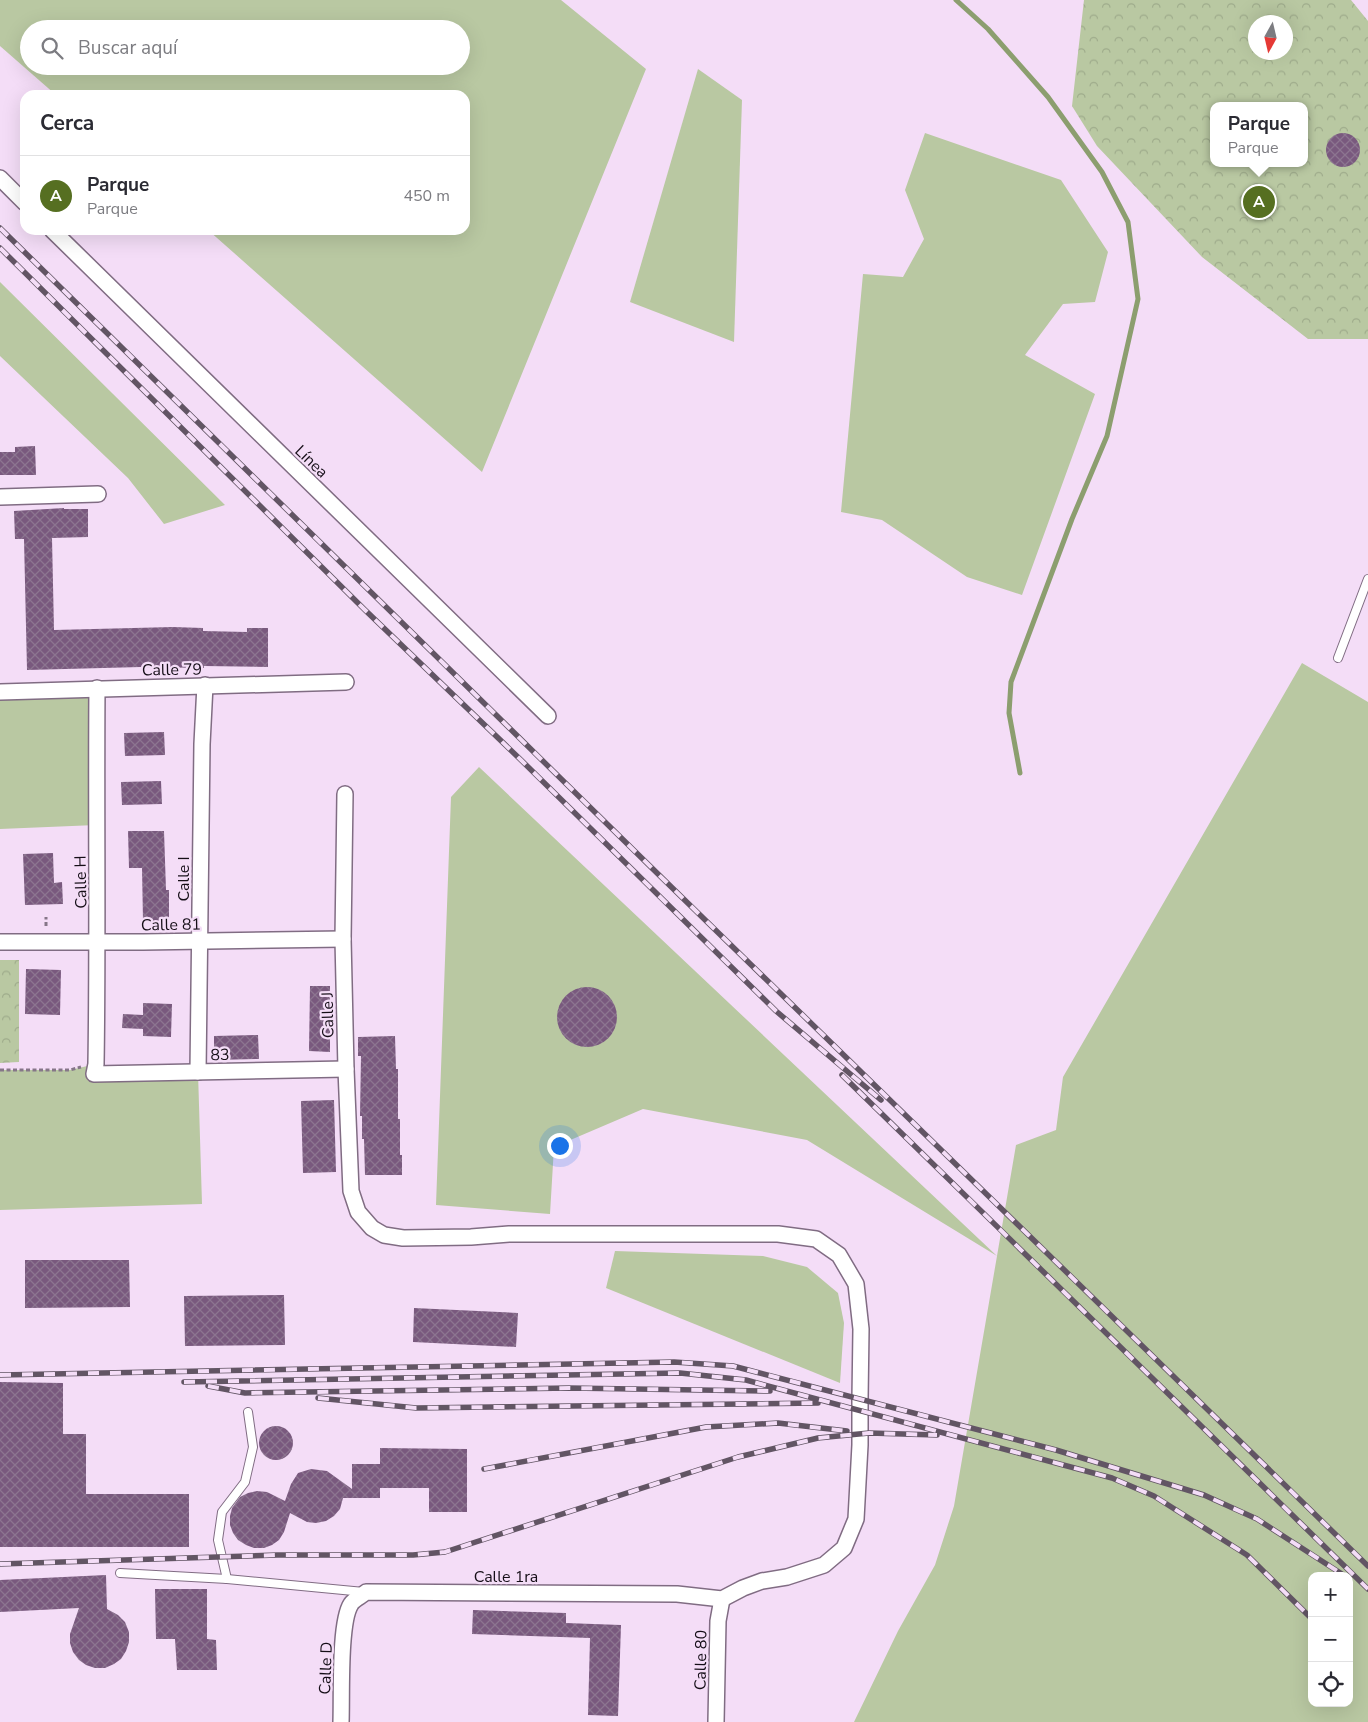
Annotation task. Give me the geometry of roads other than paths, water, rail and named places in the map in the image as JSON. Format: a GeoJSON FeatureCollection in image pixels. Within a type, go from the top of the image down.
{"type":"FeatureCollection","features":[{"type":"Feature","properties":{"kind":"street"},"geometry":{"type":"LineString","coordinates":[[0,178],[20,198]]}},
{"type":"Feature","properties":{"kind":"street","name":"Línea"},"geometry":{"type":"LineString","coordinates":[[57,235],[548,716]]}},
{"type":"Feature","properties":{"kind":"street"},"geometry":{"type":"LineString","coordinates":[[0,497],[98,494]]}},
{"type":"Feature","properties":{"kind":"street","name":"Calle 79"},"geometry":{"type":"LineString","coordinates":[[0,692],[346,682]]}},
{"type":"Feature","properties":{"kind":"street","name":"Calle I"},"geometry":{"type":"LineString","coordinates":[[198,1072],[202,744],[205,686]]}},
{"type":"Feature","properties":{"kind":"street","name":"Calle H"},"geometry":{"type":"LineString","coordinates":[[95,1069],[98,943],[96,825],[97,688]]}},
{"type":"Feature","properties":{"kind":"street","name":"Calle J"},"geometry":{"type":"LineString","coordinates":[[345,794],[343,939],[351,1191],[358,1212],[372,1228],[384,1235],[403,1238],[471,1237],[508,1234],[778,1234],[816,1238],[838,1255],[856,1284],[860,1329],[860,1446],[856,1519],[844,1548],[824,1565],[787,1577],[762,1581],[722,1599]]}},
{"type":"Feature","properties":{"kind":"street","name":"Calle 81"},"geometry":{"type":"LineString","coordinates":[[0,942],[98,943],[343,939]]}},
{"type":"Feature","properties":{"kind":"street","name":"83"},"geometry":{"type":"LineString","coordinates":[[95,1069],[198,1072],[346,1069]]}},
{"type":"Feature","properties":{"kind":"street","name":"Calle 1ra"},"geometry":{"type":"LineString","coordinates":[[366,1592],[677,1594],[722,1599]]}},
{"type":"Feature","properties":{"kind":"street","name":"Calle D"},"geometry":{"type":"LineString","coordinates":[[341,1722],[343,1638],[346,1614],[352,1602],[366,1592]]}},
{"type":"Feature","properties":{"kind":"street","name":"Calle 80"},"geometry":{"type":"LineString","coordinates":[[716,1722],[718,1621],[722,1599]]}},
{"type":"Feature","properties":{"kind":"lane"},"geometry":{"type":"LineString","coordinates":[[1338,658],[1368,579]]}},
{"type":"Feature","properties":{"kind":"lane"},"geometry":{"type":"LineString","coordinates":[[227,1579],[218,1540],[222,1512],[245,1482],[252,1447],[248,1412]]}},
{"type":"Feature","properties":{"kind":"lane"},"geometry":{"type":"LineString","coordinates":[[120,1572],[227,1579],[366,1592]]}},
{"type":"Feature","properties":{"kind":"waterway"},"geometry":{"type":"LineString","coordinates":[[956,0],[988,29],[1048,97],[1102,172],[1128,222],[1138,299],[1107,436],[1072,519],[1011,682],[1009,713],[1020,773]]}},
{"type":"Feature","properties":{"kind":"railway"},"geometry":{"type":"LineString","coordinates":[[0,228],[657,873],[1368,1566]]}},
{"type":"Feature","properties":{"kind":"railway"},"geometry":{"type":"LineString","coordinates":[[0,248],[365,610],[521,760],[776,1011],[881,1100]]}},
{"type":"Feature","properties":{"kind":"railway"},"geometry":{"type":"LineString","coordinates":[[842,1075],[1368,1589]]}},
{"type":"Feature","properties":{"kind":"railway"},"geometry":{"type":"LineString","coordinates":[[0,1375],[674,1362],[733,1366],[1056,1450],[1204,1495],[1257,1519],[1339,1572]]}},
{"type":"Feature","properties":{"kind":"railway"},"geometry":{"type":"LineString","coordinates":[[184,1382],[680,1373],[746,1380],[1112,1478],[1154,1496],[1247,1555],[1310,1617]]}},
{"type":"Feature","properties":{"kind":"railway"},"geometry":{"type":"LineString","coordinates":[[208,1386],[245,1393],[569,1388],[770,1391]]}},
{"type":"Feature","properties":{"kind":"railway"},"geometry":{"type":"LineString","coordinates":[[318,1398],[416,1408],[818,1403]]}},
{"type":"Feature","properties":{"kind":"railway"},"geometry":{"type":"LineString","coordinates":[[484,1469],[706,1427],[778,1423],[847,1431]]}},
{"type":"Feature","properties":{"kind":"railway"},"geometry":{"type":"LineString","coordinates":[[0,1564],[277,1555],[413,1555],[445,1552],[738,1457],[818,1438],[869,1433],[937,1435]]}},
{"type":"Feature","properties":{"kind":"place","name":"Parque"},"geometry":{"type":"Point","coordinates":[1259,202]}}]}
